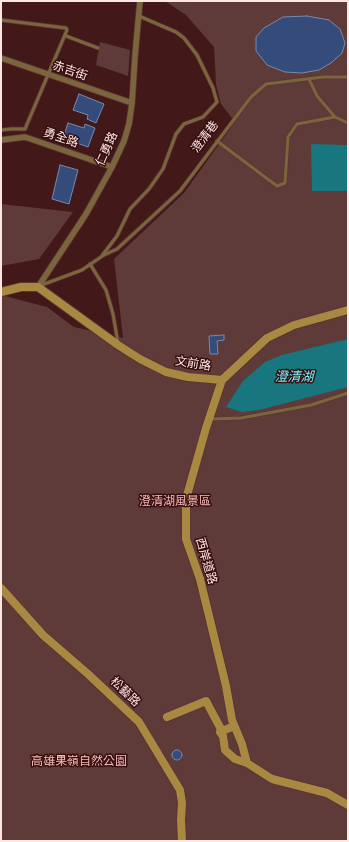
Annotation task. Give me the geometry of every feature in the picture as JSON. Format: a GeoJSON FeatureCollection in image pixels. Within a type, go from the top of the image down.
{"type":"FeatureCollection","features":[{"type":"Feature","properties":{"kind":"street","name":"仁勇路"},"geometry":{"type":"LineString","coordinates":[[38,287],[86,214],[112,167],[124,141],[129,124],[132,104],[134,56],[140,1]]}},
{"type":"Feature","properties":{"kind":"street","name":"赤吉街"},"geometry":{"type":"LineString","coordinates":[[1,58],[132,104]]}},
{"type":"Feature","properties":{"kind":"street","name":"勇全路"},"geometry":{"type":"LineString","coordinates":[[1,140],[25,137],[112,167]]}},
{"type":"Feature","properties":{"kind":"street","name":"澄清巷"},"geometry":{"type":"LineString","coordinates":[[1,292],[21,287],[38,287]]}},
{"type":"Feature","properties":{"kind":"street","name":"文前路"},"geometry":{"type":"LineString","coordinates":[[38,287],[118,345],[140,359],[166,372],[188,377],[222,380],[267,338],[294,325],[348,310]]}},
{"type":"Feature","properties":{"kind":"street","name":"西岸道路"},"geometry":{"type":"LineString","coordinates":[[222,380],[186,499],[186,539],[200,579],[234,726],[242,744],[246,763]]}},
{"type":"Feature","properties":{"kind":"street","name":"松藝路"},"geometry":{"type":"LineString","coordinates":[[1,588],[43,635],[88,674],[139,722],[180,790],[182,802],[182,841]]}},
{"type":"Feature","properties":{"kind":"street"},"geometry":{"type":"LineString","coordinates":[[167,717],[206,701],[222,731],[220,732],[223,736],[227,752],[235,759],[246,763],[272,779],[327,793],[348,805]]}},
{"type":"Feature","properties":{"kind":"street"},"geometry":{"type":"LineString","coordinates":[[222,731],[234,726]]}},
{"type":"Feature","properties":{"kind":"lane","name":"澄清巷"},"geometry":{"type":"LineString","coordinates":[[101,257],[117,236],[130,209],[150,189],[163,169],[176,134],[184,124],[203,117],[217,102],[213,88],[197,55],[184,38],[176,32],[139,16]]}},
{"type":"Feature","properties":{"kind":"lane"},"geometry":{"type":"LineString","coordinates":[[1,20],[66,28],[67,30],[66,36],[26,129],[1,130]]}},
{"type":"Feature","properties":{"kind":"lane"},"geometry":{"type":"LineString","coordinates":[[66,36],[98,48]]}},
{"type":"Feature","properties":{"kind":"lane","name":"澄清巷"},"geometry":{"type":"LineString","coordinates":[[38,287],[82,270],[117,248],[180,191],[251,96],[266,84],[323,76],[348,77]]}},
{"type":"Feature","properties":{"kind":"lane"},"geometry":{"type":"LineString","coordinates":[[309,79],[317,96],[335,118]]}},
{"type":"Feature","properties":{"kind":"lane"},"geometry":{"type":"LineString","coordinates":[[218,141],[277,186],[285,183],[288,137],[297,124],[335,118],[348,122]]}},
{"type":"Feature","properties":{"kind":"lane"},"geometry":{"type":"LineString","coordinates":[[90,264],[106,290],[113,314],[118,345]]}},
{"type":"Feature","properties":{"kind":"lane"},"geometry":{"type":"LineString","coordinates":[[209,419],[241,418],[311,405],[348,393]]}},
{"type":"Feature","properties":{"kind":"green space","name":"澄清湖風景區"},"geometry":{"type":"Polygon","coordinates":[[[165,1],[348,1],[348,841],[1,841],[1,295],[47,307],[74,327],[123,338],[114,259],[184,193],[235,122],[221,104],[216,84],[214,47],[186,15],[165,1]]]}},
{"type":"Feature","properties":{"kind":"green space"},"geometry":{"type":"Polygon","coordinates":[[[100,42],[130,50],[128,76],[96,65],[100,42]]]}},
{"type":"Feature","properties":{"kind":"green space"},"geometry":{"type":"Polygon","coordinates":[[[1,204],[73,212],[39,259],[1,266],[1,204]]]}},
{"type":"Feature","properties":{"kind":"water"},"geometry":{"type":"Polygon","coordinates":[[[311,144],[348,145],[348,191],[312,191],[311,144]]]}},
{"type":"Feature","properties":{"kind":"water","name":"澄清湖"},"geometry":{"type":"Polygon","coordinates":[[[348,339],[348,387],[259,410],[242,412],[226,407],[243,381],[265,362],[282,355],[348,339]]]}},
{"type":"Feature","properties":{"kind":"building"},"geometry":{"type":"Polygon","coordinates":[[[307,16],[329,20],[340,29],[345,43],[342,53],[331,63],[319,70],[302,73],[285,72],[267,65],[256,51],[256,37],[264,28],[283,17],[307,16]]]}},
{"type":"Feature","properties":{"kind":"building"},"geometry":{"type":"Polygon","coordinates":[[[79,94],[104,104],[96,123],[87,119],[88,115],[73,110],[79,94]]]}},
{"type":"Feature","properties":{"kind":"building"},"geometry":{"type":"Polygon","coordinates":[[[68,123],[84,128],[85,124],[95,128],[88,147],[63,138],[68,123]]]}},
{"type":"Feature","properties":{"kind":"building"},"geometry":{"type":"Polygon","coordinates":[[[60,165],[78,170],[69,204],[52,199],[60,165]]]}},
{"type":"Feature","properties":{"kind":"building"},"geometry":{"type":"Polygon","coordinates":[[[224,335],[224,340],[217,341],[218,354],[210,354],[209,336],[224,335]]]}},
{"type":"Feature","properties":{"kind":"building"},"geometry":{"type":"Polygon","coordinates":[[[175,750],[179,750],[181,751],[181,759],[175,760],[172,757],[172,753],[175,750]]]}},
{"type":"Feature","properties":{"kind":"park label","name":"高雄果嶺自然公園"},"geometry":{"type":"Point","coordinates":[79,762]}}]}
